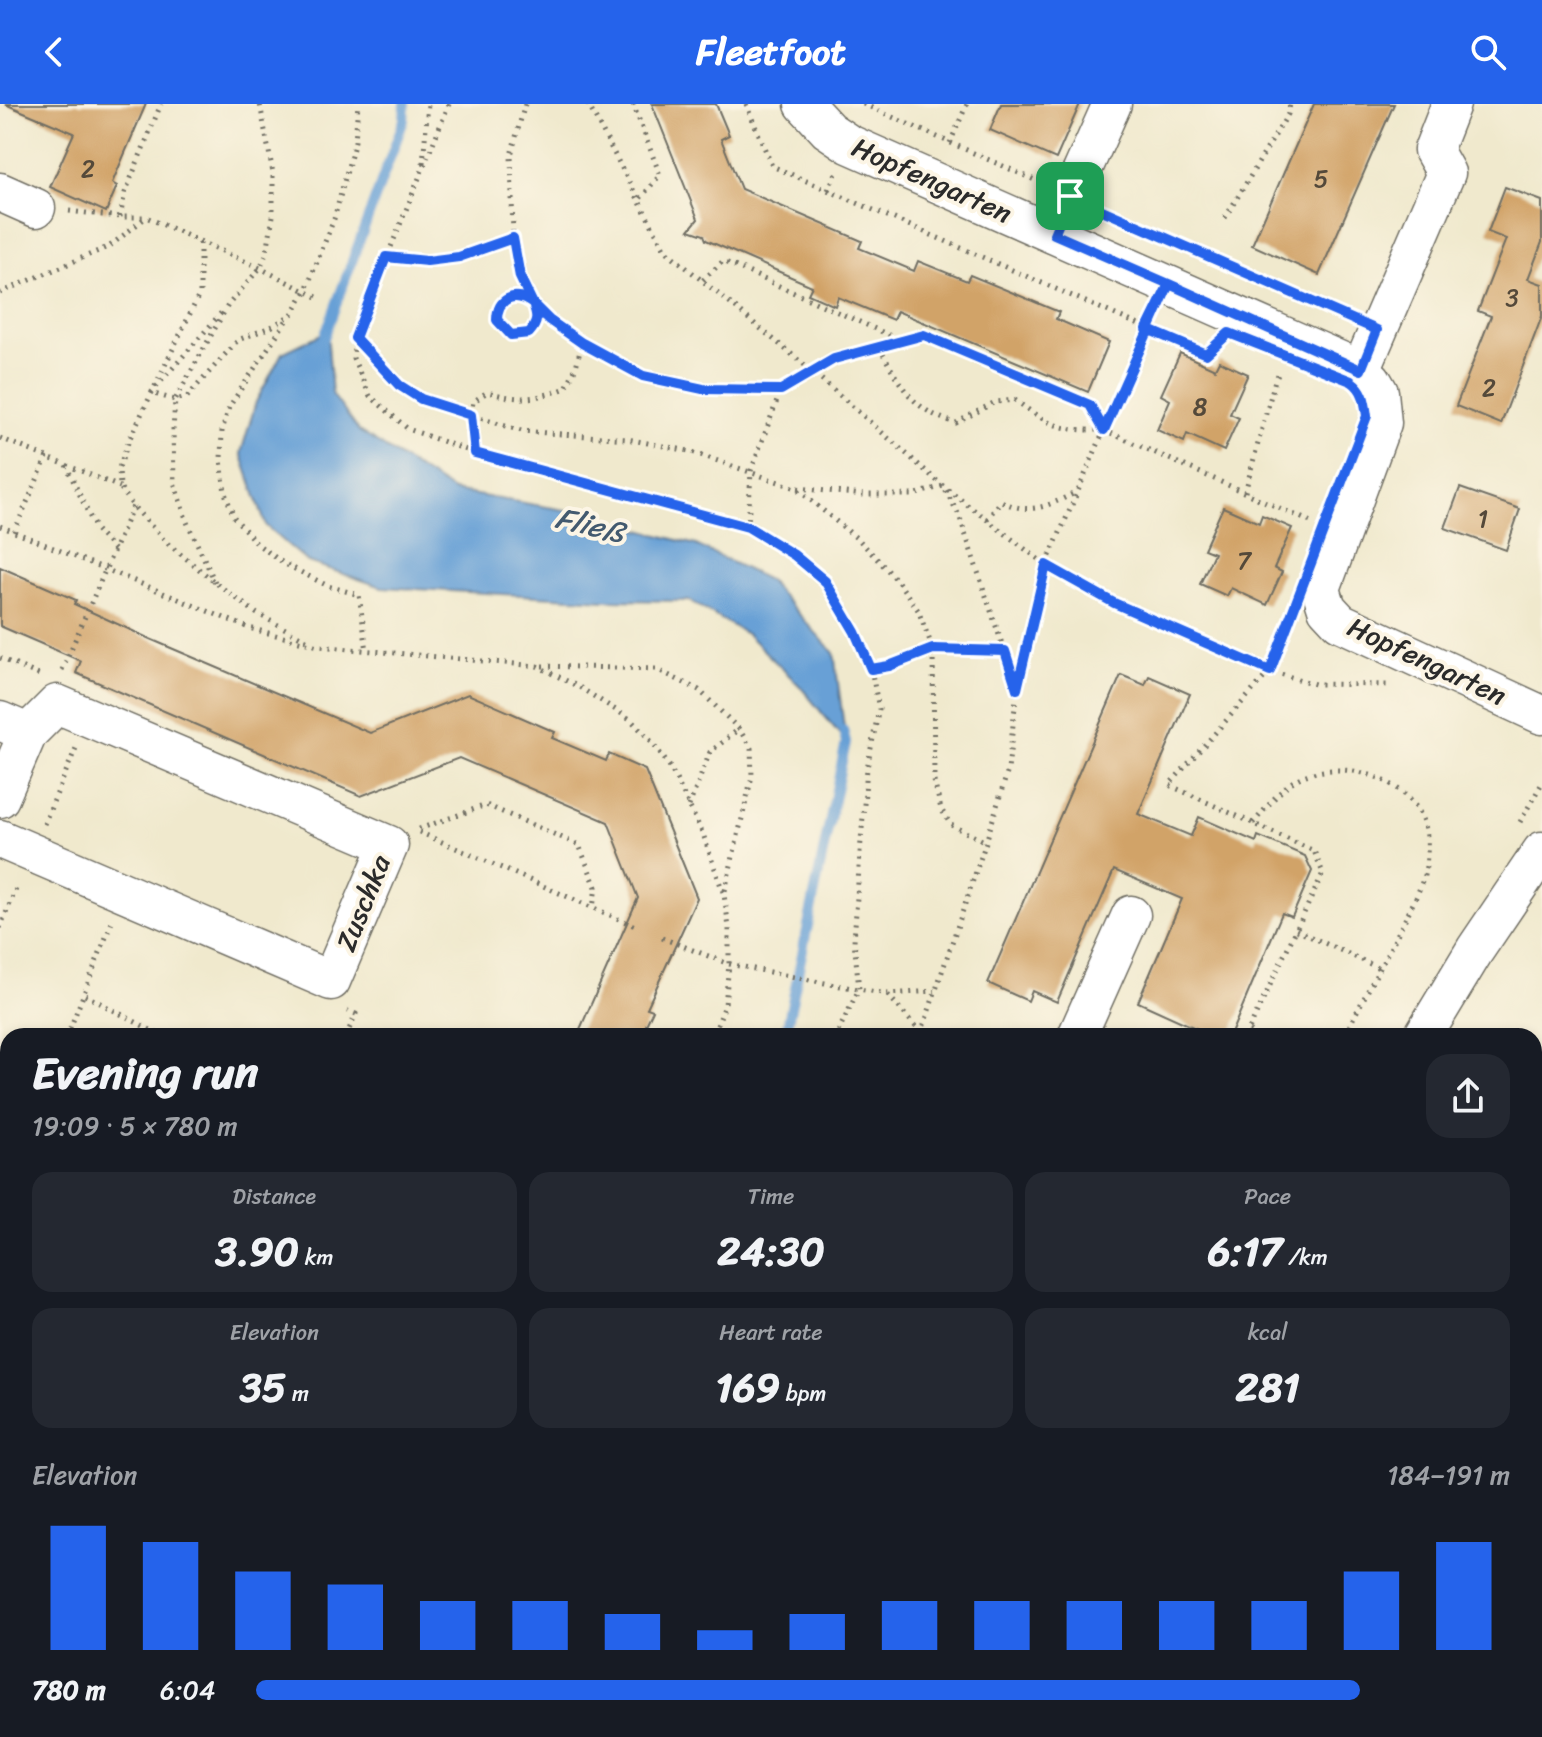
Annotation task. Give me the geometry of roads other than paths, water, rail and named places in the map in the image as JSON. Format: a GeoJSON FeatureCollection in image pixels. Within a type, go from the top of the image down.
{"type":"FeatureCollection","features":[{"type":"Feature","properties":{"kind":"street","name":"Hopfengarten"},"geometry":{"type":"LineString","coordinates":[[804,104],[828,130],[849,144],[1361,370],[1379,392],[1382,423],[1321,589],[1327,608],[1340,622],[1542,715]]}},
{"type":"Feature","properties":{"kind":"street"},"geometry":{"type":"LineString","coordinates":[[1054,234],[1112,104]]}},
{"type":"Feature","properties":{"kind":"street"},"geometry":{"type":"LineString","coordinates":[[1361,370],[1446,173],[1433,150],[1451,104]]}},
{"type":"Feature","properties":{"kind":"street"},"geometry":{"type":"LineString","coordinates":[[0,192],[36,208]]}},
{"type":"Feature","properties":{"kind":"street","name":"Zuschka"},"geometry":{"type":"LineString","coordinates":[[14,727],[57,704],[389,845],[331,981],[16,846]]}},
{"type":"Feature","properties":{"kind":"street"},"geometry":{"type":"LineString","coordinates":[[0,798],[14,727]]}},
{"type":"Feature","properties":{"kind":"street"},"geometry":{"type":"LineString","coordinates":[[1428,1028],[1475,950],[1542,851]]}},
{"type":"Feature","properties":{"kind":"street"},"geometry":{"type":"LineString","coordinates":[[1081,1028],[1131,915]]}},
{"type":"Feature","properties":{"kind":"water"},"geometry":{"type":"Polygon","coordinates":[[[327,331],[332,394],[359,431],[453,491],[565,510],[696,545],[768,580],[834,653],[846,742],[799,685],[748,635],[690,601],[605,600],[382,587],[308,562],[266,526],[241,453],[256,402],[282,353],[327,331]]]}},
{"type":"Feature","properties":{"kind":"waterway","name":"Fließ"},"geometry":{"type":"LineString","coordinates":[[322,343],[404,120],[405,104]]}},
{"type":"Feature","properties":{"kind":"waterway","name":"Fließ"},"geometry":{"type":"LineString","coordinates":[[787,1028],[846,742],[843,730]]}}]}
